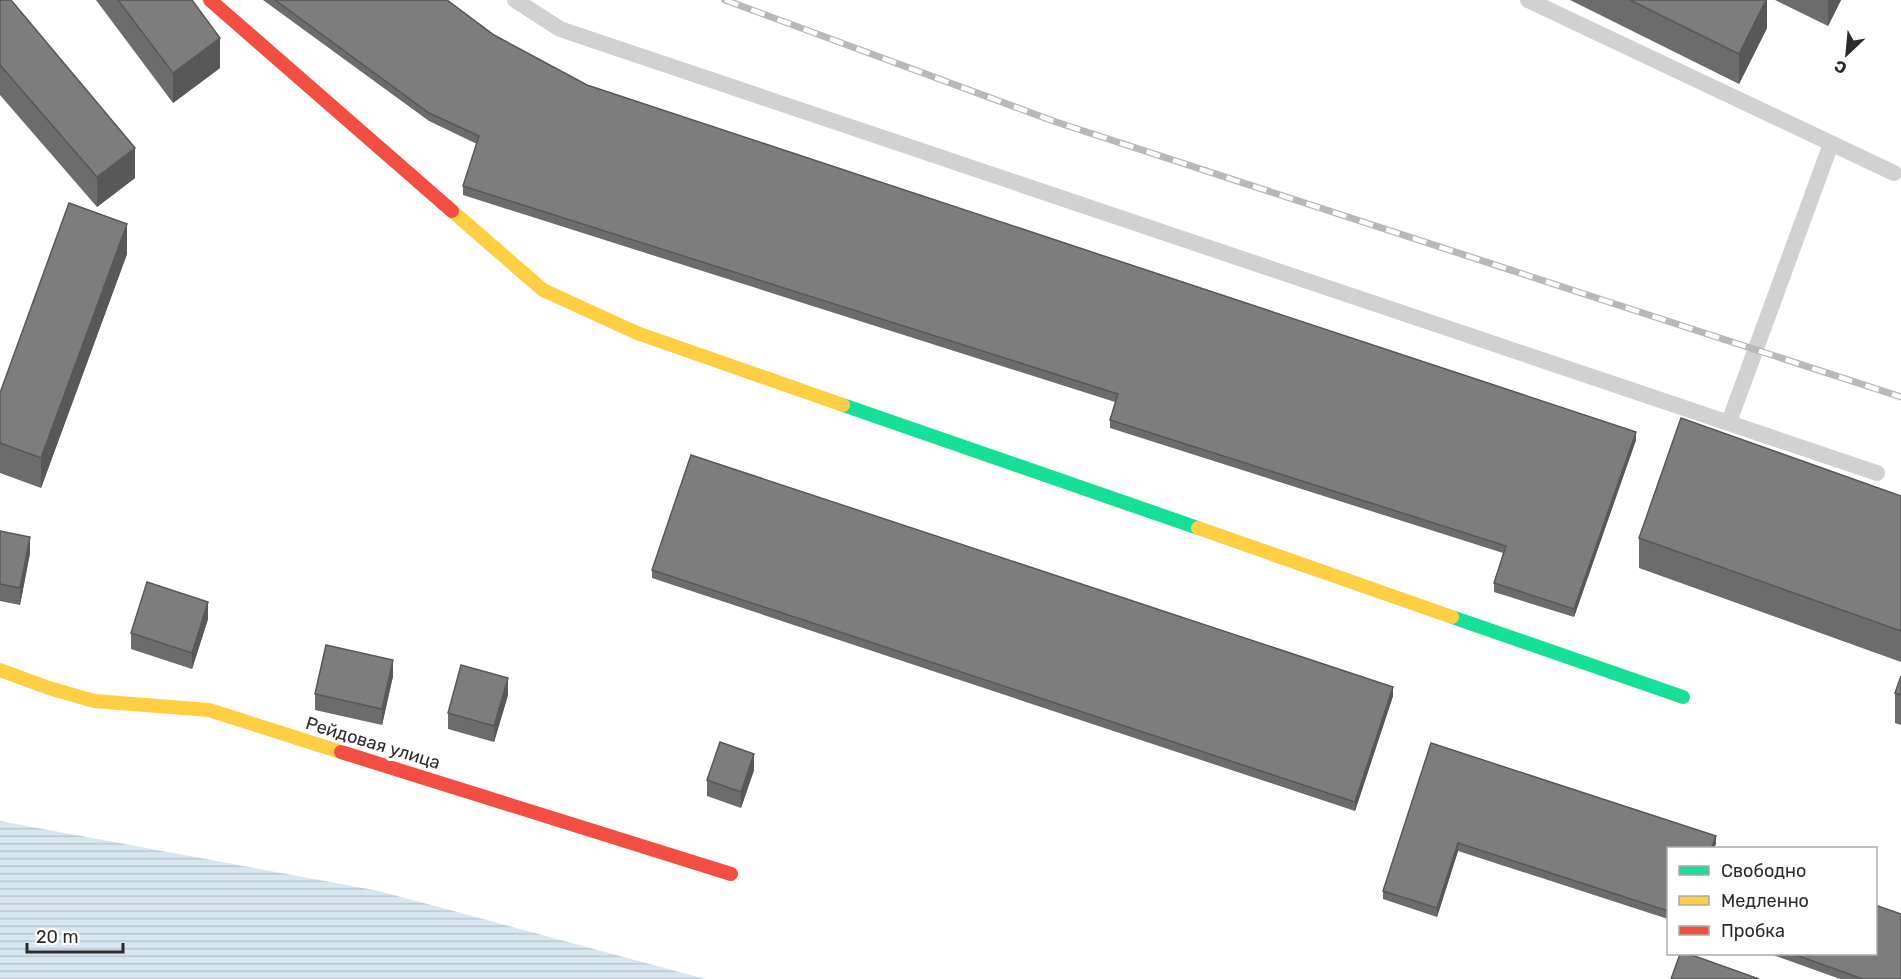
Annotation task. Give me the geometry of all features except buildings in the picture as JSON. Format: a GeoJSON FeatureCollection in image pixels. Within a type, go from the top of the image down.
{"type":"FeatureCollection","features":[{"type":"Feature","properties":{"kind":"street"},"geometry":{"type":"LineString","coordinates":[[210,0],[543,290],[648,337],[1683,697]]}},
{"type":"Feature","properties":{"kind":"street","name":"Рейдовая улица"},"geometry":{"type":"LineString","coordinates":[[0,670],[94,701],[208,710],[731,874]]}},
{"type":"Feature","properties":{"kind":"lane"},"geometry":{"type":"LineString","coordinates":[[515,0],[560,29],[1877,473]]}},
{"type":"Feature","properties":{"kind":"lane"},"geometry":{"type":"LineString","coordinates":[[1528,0],[1894,173]]}},
{"type":"Feature","properties":{"kind":"lane"},"geometry":{"type":"LineString","coordinates":[[1729,422],[1831,144]]}},
{"type":"Feature","properties":{"kind":"shaded area"},"geometry":{"type":"Polygon","coordinates":[[[0,821],[379,891],[705,979],[0,979],[0,821]]]}},
{"type":"Feature","properties":{"kind":"railway"},"geometry":{"type":"LineString","coordinates":[[725,0],[1056,122],[1901,397]]}},
{"type":"Feature","properties":{"kind":"traffic: fast"},"geometry":{"type":"LineString","coordinates":[[843,405],[1198,528]]}},
{"type":"Feature","properties":{"kind":"traffic: fast"},"geometry":{"type":"LineString","coordinates":[[1452,617],[1683,697]]}},
{"type":"Feature","properties":{"kind":"traffic: slow"},"geometry":{"type":"LineString","coordinates":[[452,211],[543,290],[637,333],[843,405]]}},
{"type":"Feature","properties":{"kind":"traffic: slow"},"geometry":{"type":"LineString","coordinates":[[1198,528],[1452,617]]}},
{"type":"Feature","properties":{"kind":"traffic: slow"},"geometry":{"type":"LineString","coordinates":[[0,670],[94,701],[209,710],[341,752]]}},
{"type":"Feature","properties":{"kind":"traffic: jam"},"geometry":{"type":"LineString","coordinates":[[210,0],[452,211]]}},
{"type":"Feature","properties":{"kind":"traffic: jam"},"geometry":{"type":"LineString","coordinates":[[341,752],[731,874]]}}]}
